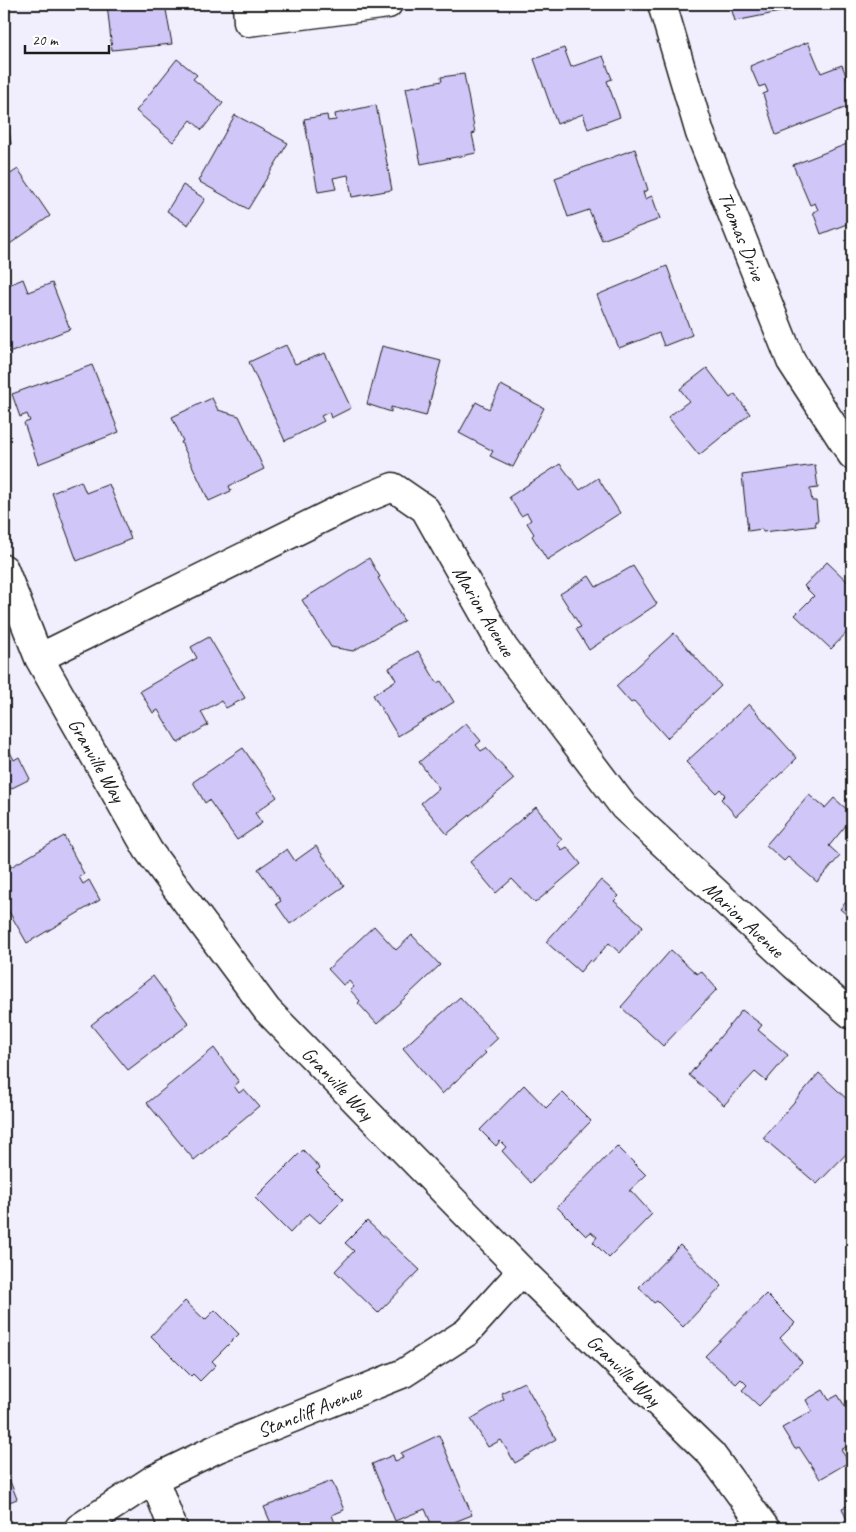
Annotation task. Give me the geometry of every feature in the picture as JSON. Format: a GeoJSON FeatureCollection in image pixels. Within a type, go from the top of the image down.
{"type":"FeatureCollection","features":[{"type":"Feature","properties":{"kind":"street"},"geometry":{"type":"LineString","coordinates":[[248,13],[388,4]]}},
{"type":"Feature","properties":{"kind":"street","name":"Thomas Drive"},"geometry":{"type":"LineString","coordinates":[[662,4],[700,133],[791,361],[852,455]]}},
{"type":"Feature","properties":{"kind":"street","name":"Marion Avenue"},"geometry":{"type":"LineString","coordinates":[[39,658],[349,505],[393,487],[425,509],[504,647],[624,807],[794,965],[852,1016]]}},
{"type":"Feature","properties":{"kind":"street","name":"Granville Way"},"geometry":{"type":"LineString","coordinates":[[4,569],[39,658],[148,850],[267,1010],[522,1272],[711,1454],[765,1528]]}},
{"type":"Feature","properties":{"kind":"street","name":"Stancliff Avenue"},"geometry":{"type":"LineString","coordinates":[[79,1528],[154,1479],[218,1448],[404,1373],[467,1332],[522,1272]]}},
{"type":"Feature","properties":{"kind":"street"},"geometry":{"type":"LineString","coordinates":[[154,1479],[173,1528]]}},
{"type":"Feature","properties":{"kind":"building"},"geometry":{"type":"Polygon","coordinates":[[[107,4],[165,4],[172,44],[112,50],[107,4]]]}},
{"type":"Feature","properties":{"kind":"building"},"geometry":{"type":"Polygon","coordinates":[[[730,4],[806,4],[799,5],[800,8],[735,21],[730,4]]]}},
{"type":"Feature","properties":{"kind":"building"},"geometry":{"type":"Polygon","coordinates":[[[808,42],[821,73],[842,65],[852,91],[852,105],[776,135],[763,94],[768,92],[765,85],[759,87],[750,66],[808,42]]]}},
{"type":"Feature","properties":{"kind":"building"},"geometry":{"type":"Polygon","coordinates":[[[564,48],[571,67],[603,56],[612,79],[607,81],[620,117],[588,129],[583,114],[557,124],[534,59],[564,48]]]}},
{"type":"Feature","properties":{"kind":"building"},"geometry":{"type":"Polygon","coordinates":[[[177,59],[197,75],[193,79],[223,103],[202,130],[191,120],[173,142],[136,111],[177,59]]]}},
{"type":"Feature","properties":{"kind":"building"},"geometry":{"type":"Polygon","coordinates":[[[464,74],[475,133],[472,134],[476,153],[421,164],[406,88],[442,81],[441,77],[464,74]]]}},
{"type":"Feature","properties":{"kind":"building"},"geometry":{"type":"Polygon","coordinates":[[[4,95],[11,144],[4,145],[4,95]]]}},
{"type":"Feature","properties":{"kind":"building"},"geometry":{"type":"Polygon","coordinates":[[[376,105],[392,190],[352,197],[348,175],[333,178],[336,189],[318,192],[304,119],[327,115],[328,121],[336,120],[335,114],[376,105]]]}},
{"type":"Feature","properties":{"kind":"building"},"geometry":{"type":"Polygon","coordinates":[[[235,115],[288,143],[248,209],[198,181],[235,115]]]}},
{"type":"Feature","properties":{"kind":"building"},"geometry":{"type":"Polygon","coordinates":[[[852,142],[852,222],[821,234],[813,212],[818,210],[815,203],[810,205],[793,165],[852,142]]]}},
{"type":"Feature","properties":{"kind":"building"},"geometry":{"type":"Polygon","coordinates":[[[635,149],[648,190],[643,192],[645,199],[652,196],[660,219],[602,240],[589,210],[568,217],[555,178],[635,149]]]}},
{"type":"Feature","properties":{"kind":"building"},"geometry":{"type":"Polygon","coordinates":[[[18,169],[50,216],[4,248],[4,175],[6,177],[18,169]]]}},
{"type":"Feature","properties":{"kind":"building"},"geometry":{"type":"Polygon","coordinates":[[[183,185],[205,199],[188,225],[167,211],[183,185]]]}},
{"type":"Feature","properties":{"kind":"building"},"geometry":{"type":"Polygon","coordinates":[[[667,266],[692,335],[664,346],[659,333],[619,348],[597,295],[667,266]]]}},
{"type":"Feature","properties":{"kind":"building"},"geometry":{"type":"Polygon","coordinates":[[[23,279],[28,292],[52,283],[70,329],[9,353],[6,344],[4,345],[4,287],[23,279]]]}},
{"type":"Feature","properties":{"kind":"building"},"geometry":{"type":"Polygon","coordinates":[[[286,345],[295,364],[325,353],[351,408],[331,418],[329,412],[321,416],[324,421],[285,441],[249,362],[286,345]]]}},
{"type":"Feature","properties":{"kind":"building"},"geometry":{"type":"Polygon","coordinates":[[[382,346],[441,361],[426,416],[391,407],[391,412],[367,404],[382,346]]]}},
{"type":"Feature","properties":{"kind":"building"},"geometry":{"type":"Polygon","coordinates":[[[92,365],[119,432],[38,464],[24,423],[30,421],[27,414],[20,417],[12,394],[92,365]]]}},
{"type":"Feature","properties":{"kind":"building"},"geometry":{"type":"Polygon","coordinates":[[[707,368],[730,398],[735,394],[750,414],[699,455],[668,417],[689,401],[680,389],[707,368]]]}},
{"type":"Feature","properties":{"kind":"building"},"geometry":{"type":"Polygon","coordinates":[[[501,385],[544,408],[513,467],[490,456],[493,451],[459,433],[476,402],[489,409],[501,385]]]}},
{"type":"Feature","properties":{"kind":"building"},"geometry":{"type":"Polygon","coordinates":[[[212,398],[218,410],[239,416],[264,469],[229,486],[231,491],[209,501],[181,442],[183,441],[172,417],[212,398]]]}},
{"type":"Feature","properties":{"kind":"building"},"geometry":{"type":"Polygon","coordinates":[[[560,464],[580,490],[598,478],[620,513],[547,560],[532,536],[534,534],[527,523],[531,520],[527,513],[521,516],[509,497],[560,464]]]}},
{"type":"Feature","properties":{"kind":"building"},"geometry":{"type":"Polygon","coordinates":[[[815,465],[818,488],[810,489],[812,501],[816,501],[818,521],[815,521],[816,526],[763,532],[762,529],[748,531],[742,475],[815,465]]]}},
{"type":"Feature","properties":{"kind":"building"},"geometry":{"type":"Polygon","coordinates":[[[81,481],[86,493],[109,484],[131,539],[77,561],[52,493],[81,481]]]}},
{"type":"Feature","properties":{"kind":"building"},"geometry":{"type":"Polygon","coordinates":[[[369,558],[380,577],[378,578],[404,621],[353,651],[331,647],[302,600],[369,558]]]}},
{"type":"Feature","properties":{"kind":"building"},"geometry":{"type":"Polygon","coordinates":[[[827,562],[852,586],[852,627],[831,649],[795,615],[814,596],[804,586],[827,562]]]}},
{"type":"Feature","properties":{"kind":"building"},"geometry":{"type":"Polygon","coordinates":[[[633,566],[657,604],[589,650],[576,629],[581,627],[560,594],[589,576],[596,587],[633,566]]]}},
{"type":"Feature","properties":{"kind":"building"},"geometry":{"type":"Polygon","coordinates":[[[674,633],[721,686],[667,738],[634,701],[631,703],[616,686],[674,633]]]}},
{"type":"Feature","properties":{"kind":"building"},"geometry":{"type":"Polygon","coordinates":[[[209,637],[245,698],[226,708],[221,701],[201,712],[208,725],[178,743],[158,710],[153,713],[140,691],[197,658],[191,647],[209,637]]]}},
{"type":"Feature","properties":{"kind":"building"},"geometry":{"type":"Polygon","coordinates":[[[418,651],[437,683],[441,681],[454,702],[398,736],[373,695],[396,680],[389,668],[418,651]]]}},
{"type":"Feature","properties":{"kind":"building"},"geometry":{"type":"Polygon","coordinates":[[[749,704],[797,758],[736,816],[721,799],[725,795],[720,789],[716,793],[686,762],[749,704]]]}},
{"type":"Feature","properties":{"kind":"building"},"geometry":{"type":"Polygon","coordinates":[[[466,723],[481,741],[476,745],[481,751],[486,748],[514,779],[447,834],[421,803],[439,788],[419,762],[466,723]]]}},
{"type":"Feature","properties":{"kind":"building"},"geometry":{"type":"Polygon","coordinates":[[[4,740],[14,760],[19,757],[30,779],[4,792],[4,740]]]}},
{"type":"Feature","properties":{"kind":"building"},"geometry":{"type":"Polygon","coordinates":[[[243,748],[277,797],[255,813],[262,823],[237,840],[209,800],[205,803],[193,782],[243,748]]]}},
{"type":"Feature","properties":{"kind":"building"},"geometry":{"type":"Polygon","coordinates":[[[809,795],[825,808],[834,798],[852,814],[852,818],[829,846],[840,856],[817,882],[788,857],[784,861],[766,845],[809,795]]]}},
{"type":"Feature","properties":{"kind":"building"},"geometry":{"type":"Polygon","coordinates":[[[536,807],[562,840],[557,844],[562,850],[567,847],[581,864],[535,903],[512,879],[496,893],[470,862],[536,807]]]}},
{"type":"Feature","properties":{"kind":"building"},"geometry":{"type":"Polygon","coordinates":[[[64,836],[84,874],[79,877],[83,884],[89,880],[100,900],[27,943],[4,903],[4,871],[64,836]]]}},
{"type":"Feature","properties":{"kind":"building"},"geometry":{"type":"Polygon","coordinates":[[[316,846],[344,886],[290,924],[276,904],[281,901],[258,869],[287,849],[295,861],[316,846]]]}},
{"type":"Feature","properties":{"kind":"building"},"geometry":{"type":"Polygon","coordinates":[[[601,880],[619,896],[614,901],[643,926],[620,953],[609,943],[580,972],[546,942],[601,880]]]}},
{"type":"Feature","properties":{"kind":"building"},"geometry":{"type":"Polygon","coordinates":[[[852,895],[852,919],[840,909],[852,895]]]}},
{"type":"Feature","properties":{"kind":"building"},"geometry":{"type":"Polygon","coordinates":[[[374,926],[396,950],[412,935],[440,965],[377,1024],[358,1003],[360,1001],[350,990],[354,987],[349,981],[343,985],[328,969],[374,926]]]}},
{"type":"Feature","properties":{"kind":"building"},"geometry":{"type":"Polygon","coordinates":[[[671,950],[697,974],[701,971],[717,989],[663,1046],[621,1007],[671,950]]]}},
{"type":"Feature","properties":{"kind":"building"},"geometry":{"type":"Polygon","coordinates":[[[153,976],[189,1024],[128,1070],[91,1025],[153,976]]]}},
{"type":"Feature","properties":{"kind":"building"},"geometry":{"type":"Polygon","coordinates":[[[460,997],[498,1038],[484,1051],[486,1053],[442,1094],[403,1048],[460,997]]]}},
{"type":"Feature","properties":{"kind":"building"},"geometry":{"type":"Polygon","coordinates":[[[742,1010],[762,1025],[758,1030],[788,1055],[766,1081],[755,1072],[724,1105],[689,1075],[742,1010]]]}},
{"type":"Feature","properties":{"kind":"building"},"geometry":{"type":"Polygon","coordinates":[[[214,1048],[239,1082],[234,1086],[239,1093],[244,1089],[259,1106],[194,1160],[147,1103],[214,1048]]]}},
{"type":"Feature","properties":{"kind":"building"},"geometry":{"type":"Polygon","coordinates":[[[819,1073],[850,1102],[846,1106],[852,1111],[852,1148],[817,1184],[763,1138],[819,1073]]]}},
{"type":"Feature","properties":{"kind":"building"},"geometry":{"type":"Polygon","coordinates":[[[524,1085],[546,1108],[562,1092],[591,1121],[531,1183],[502,1151],[506,1147],[500,1141],[496,1146],[480,1130],[524,1085]]]}},
{"type":"Feature","properties":{"kind":"building"},"geometry":{"type":"Polygon","coordinates":[[[617,1146],[646,1175],[629,1191],[652,1214],[609,1258],[593,1242],[597,1237],[591,1232],[586,1236],[557,1207],[617,1146]]]}},
{"type":"Feature","properties":{"kind":"building"},"geometry":{"type":"Polygon","coordinates":[[[303,1150],[320,1168],[316,1171],[344,1199],[320,1223],[309,1213],[290,1233],[255,1198],[303,1150]]]}},
{"type":"Feature","properties":{"kind":"building"},"geometry":{"type":"Polygon","coordinates":[[[852,1186],[852,1203],[844,1196],[852,1186]]]}},
{"type":"Feature","properties":{"kind":"building"},"geometry":{"type":"Polygon","coordinates":[[[367,1221],[420,1270],[378,1313],[335,1271],[354,1251],[345,1243],[367,1221]]]}},
{"type":"Feature","properties":{"kind":"building"},"geometry":{"type":"Polygon","coordinates":[[[680,1245],[722,1286],[683,1327],[657,1301],[654,1303],[639,1287],[680,1245]]]}},
{"type":"Feature","properties":{"kind":"building"},"geometry":{"type":"Polygon","coordinates":[[[766,1294],[795,1323],[780,1338],[802,1362],[759,1406],[742,1390],[747,1385],[741,1379],[736,1384],[705,1356],[766,1294]]]}},
{"type":"Feature","properties":{"kind":"building"},"geometry":{"type":"Polygon","coordinates":[[[185,1301],[205,1320],[215,1310],[239,1334],[212,1361],[216,1365],[200,1381],[193,1374],[191,1376],[151,1336],[185,1301]]]}},
{"type":"Feature","properties":{"kind":"building"},"geometry":{"type":"Polygon","coordinates":[[[524,1382],[556,1439],[515,1463],[501,1440],[488,1447],[471,1419],[504,1399],[501,1393],[524,1382]]]}},
{"type":"Feature","properties":{"kind":"building"},"geometry":{"type":"Polygon","coordinates":[[[823,1390],[829,1400],[838,1395],[852,1418],[852,1443],[841,1450],[849,1462],[820,1479],[799,1447],[795,1449],[782,1428],[812,1411],[806,1400],[823,1390]]]}},
{"type":"Feature","properties":{"kind":"building"},"geometry":{"type":"Polygon","coordinates":[[[4,1416],[11,1435],[4,1438],[4,1416]]]}},
{"type":"Feature","properties":{"kind":"building"},"geometry":{"type":"Polygon","coordinates":[[[439,1435],[472,1515],[439,1528],[433,1528],[425,1509],[395,1521],[372,1464],[393,1455],[395,1461],[403,1458],[401,1453],[439,1435]]]}},
{"type":"Feature","properties":{"kind":"building"},"geometry":{"type":"Polygon","coordinates":[[[4,1466],[17,1499],[4,1504],[4,1466]]]}},
{"type":"Feature","properties":{"kind":"building"},"geometry":{"type":"Polygon","coordinates":[[[332,1481],[344,1510],[332,1515],[337,1528],[273,1528],[264,1507],[332,1481]]]}},
{"type":"Feature","properties":{"kind":"building"},"geometry":{"type":"Polygon","coordinates":[[[852,1504],[852,1528],[850,1528],[842,1508],[852,1504]]]}}]}
